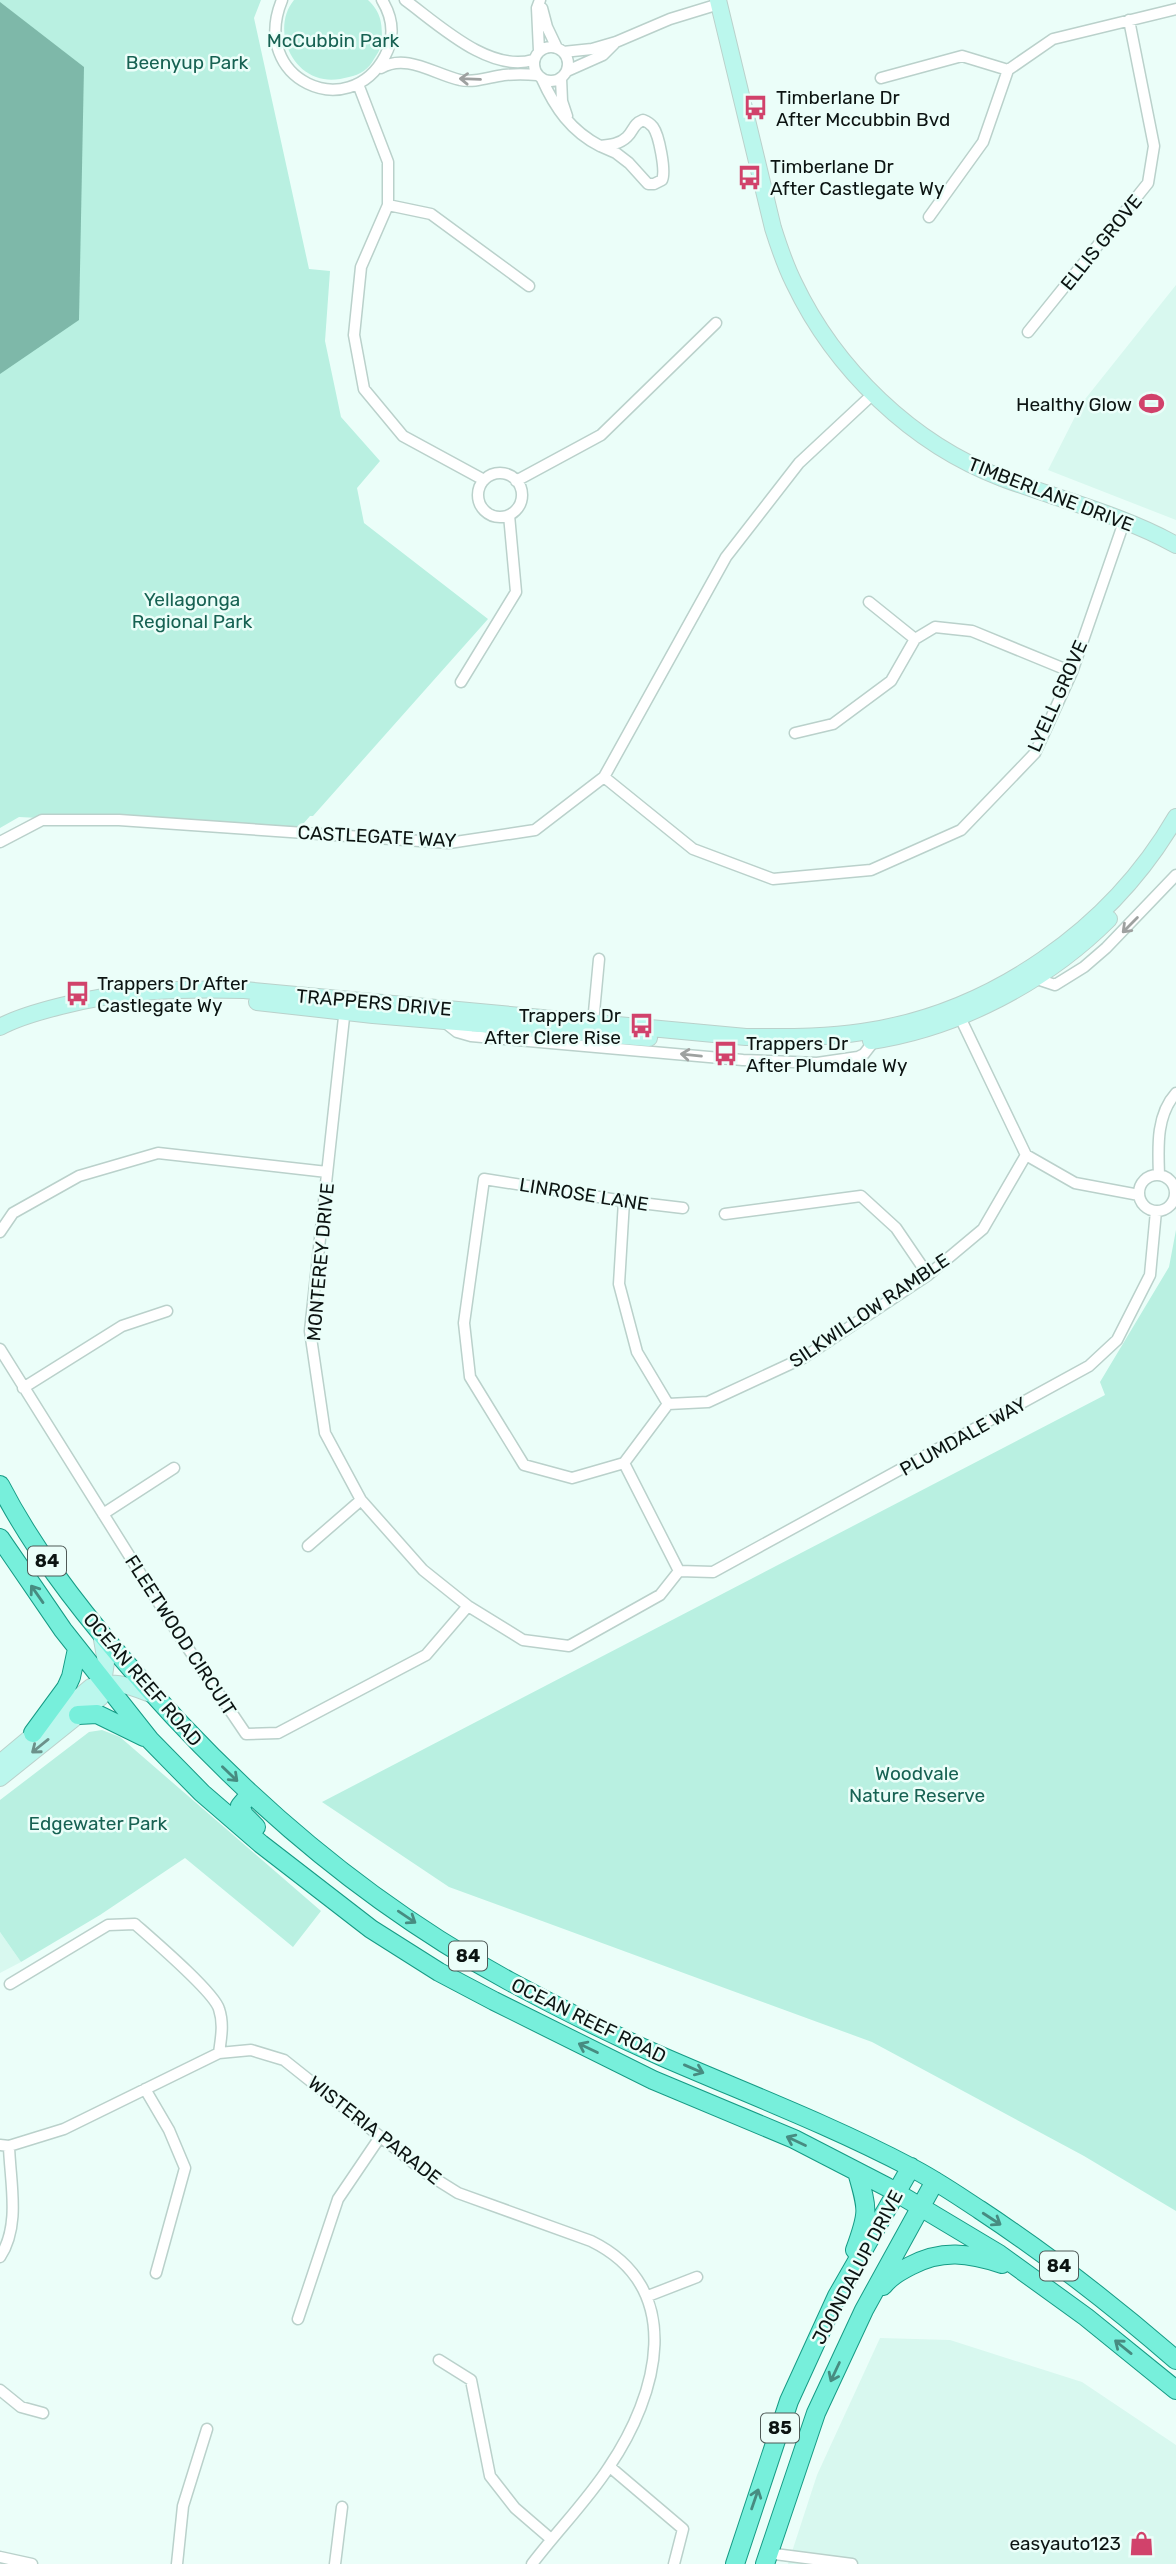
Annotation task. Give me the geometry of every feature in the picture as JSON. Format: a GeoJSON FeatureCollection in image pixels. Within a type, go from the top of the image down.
{"type":"FeatureCollection","features":[{"type":"Feature","properties":{"kind":"main road","name":"TIMBERLANE DRIVE"},"geometry":{"type":"LineString","coordinates":[[719,2],[773,228],[782,255],[793,282],[839,355],[873,394],[955,456],[998,477],[1124,522],[1175,544]]}},
{"type":"Feature","properties":{"kind":"main road","name":"TRAPPERS DRIVE"},"geometry":{"type":"LineString","coordinates":[[0,1040],[25,1027],[67,1014],[92,1008],[160,1000],[345,1006],[593,1023],[746,1037],[829,1037],[903,1024],[957,1012],[1026,970],[1079,932],[1129,883],[1176,817]]}},
{"type":"Feature","properties":{"kind":"main road","name":"TRAPPERS DRIVE"},"geometry":{"type":"LineString","coordinates":[[0,1027],[47,1010],[96,997],[157,989],[244,990],[443,1021],[785,1047],[874,1041],[906,1034],[1034,978],[1072,952],[1100,928],[1137,890],[1176,836]]}},
{"type":"Feature","properties":{"kind":"main road","name":"OCEAN REEF ROAD"},"geometry":{"type":"LineString","coordinates":[[0,1485],[19,1521],[101,1634],[151,1694],[250,1794],[370,1893],[507,1980],[663,2057],[806,2117],[911,2167],[1028,2242],[1142,2330],[1176,2360]]}},
{"type":"Feature","properties":{"kind":"main road","name":"OCEAN REEF ROAD"},"geometry":{"type":"LineString","coordinates":[[0,1538],[77,1649],[150,1740],[202,1793],[261,1844],[371,1929],[461,1984],[653,2080],[794,2139],[897,2193],[1023,2272],[1086,2317],[1176,2390]]}},
{"type":"Feature","properties":{"kind":"main road"},"geometry":{"type":"LineString","coordinates":[[0,1778],[101,1697],[106,1662],[101,1634]]}},
{"type":"Feature","properties":{"kind":"main road"},"geometry":{"type":"LineString","coordinates":[[33,1733],[66,1688],[77,1649]]}},
{"type":"Feature","properties":{"kind":"main road"},"geometry":{"type":"LineString","coordinates":[[0,1763],[91,1687],[104,1682],[122,1683],[151,1694]]}},
{"type":"Feature","properties":{"kind":"main road"},"geometry":{"type":"LineString","coordinates":[[78,1715],[97,1714],[150,1740]]}},
{"type":"Feature","properties":{"kind":"main road"},"geometry":{"type":"LineString","coordinates":[[250,1794],[241,1802],[244,1815],[313,1885]]}},
{"type":"Feature","properties":{"kind":"main road","name":"JOONDALUP DRIVE"},"geometry":{"type":"LineString","coordinates":[[735,2564],[789,2401],[837,2296],[911,2167]]}},
{"type":"Feature","properties":{"kind":"main road"},"geometry":{"type":"LineString","coordinates":[[837,2296],[867,2217],[857,2172]]}},
{"type":"Feature","properties":{"kind":"main road","name":"JOONDALUP DRIVE"},"geometry":{"type":"LineString","coordinates":[[766,2559],[816,2413],[864,2311],[935,2181]]}},
{"type":"Feature","properties":{"kind":"main road"},"geometry":{"type":"LineString","coordinates":[[864,2311],[891,2276],[928,2258],[946,2253],[972,2254],[1023,2272]]}},
{"type":"Feature","properties":{"kind":"street"},"geometry":{"type":"LineString","coordinates":[[282,0],[275,17],[275,44],[281,58],[293,74],[309,85],[329,90],[358,85],[392,61],[405,62],[461,80],[474,81],[506,75],[540,77],[552,81],[603,55],[616,42]]}},
{"type":"Feature","properties":{"kind":"street"},"geometry":{"type":"LineString","coordinates":[[379,69],[390,48],[392,27],[383,0]]}},
{"type":"Feature","properties":{"kind":"street"},"geometry":{"type":"LineString","coordinates":[[405,0],[444,30],[478,51],[512,64],[536,56],[547,47],[560,50],[592,49],[616,42],[719,2]]}},
{"type":"Feature","properties":{"kind":"street"},"geometry":{"type":"LineString","coordinates":[[539,1],[536,56],[540,77],[560,112],[584,138],[600,146],[616,153],[648,184],[658,183],[664,174],[656,132],[643,120],[633,127],[626,138],[600,146]]}},
{"type":"Feature","properties":{"kind":"street"},"geometry":{"type":"LineString","coordinates":[[539,1],[547,27],[568,63],[564,74],[566,119]]}},
{"type":"Feature","properties":{"kind":"street"},"geometry":{"type":"LineString","coordinates":[[929,217],[983,142],[1009,70],[1053,39],[1176,9]]}},
{"type":"Feature","properties":{"kind":"street","name":"ELLIS GROVE"},"geometry":{"type":"LineString","coordinates":[[1028,332],[1148,183],[1154,146],[1129,20]]}},
{"type":"Feature","properties":{"kind":"street"},"geometry":{"type":"LineString","coordinates":[[881,78],[962,56],[1009,70]]}},
{"type":"Feature","properties":{"kind":"street"},"geometry":{"type":"LineString","coordinates":[[358,85],[388,162],[388,205],[361,267],[354,335],[364,389],[403,436],[484,480]]}},
{"type":"Feature","properties":{"kind":"street"},"geometry":{"type":"LineString","coordinates":[[388,205],[431,214],[529,286]]}},
{"type":"Feature","properties":{"kind":"street"},"geometry":{"type":"LineString","coordinates":[[516,481],[601,435],[716,323]]}},
{"type":"Feature","properties":{"kind":"street","name":"CASTLEGATE WAY"},"geometry":{"type":"LineString","coordinates":[[0,842],[42,820],[120,820],[449,843],[535,830],[604,776],[726,557],[799,463],[873,394]]}},
{"type":"Feature","properties":{"kind":"street"},"geometry":{"type":"LineString","coordinates":[[505,474],[516,481],[520,487],[521,502],[517,509],[509,515],[494,516],[482,507],[479,493],[484,480],[505,474]]}},
{"type":"Feature","properties":{"kind":"street"},"geometry":{"type":"LineString","coordinates":[[461,682],[516,592],[509,515]]}},
{"type":"Feature","properties":{"kind":"street","name":"LYELL GROVE"},"geometry":{"type":"LineString","coordinates":[[604,776],[693,849],[773,879],[871,870],[961,830],[1035,754],[1072,672],[1124,522]]}},
{"type":"Feature","properties":{"kind":"street"},"geometry":{"type":"LineString","coordinates":[[869,601],[915,639]]}},
{"type":"Feature","properties":{"kind":"street"},"geometry":{"type":"LineString","coordinates":[[794,733],[833,724],[891,681],[915,639],[935,627],[972,631],[1072,672]]}},
{"type":"Feature","properties":{"kind":"street","name":"TRAPPERS DRIVE"},"geometry":{"type":"LineString","coordinates":[[1034,978],[1055,985],[1084,967],[1134,921],[1176,874]]}},
{"type":"Feature","properties":{"kind":"street"},"geometry":{"type":"LineString","coordinates":[[593,1023],[600,958]]}},
{"type":"Feature","properties":{"kind":"street","name":"MONTEREY DRIVE"},"geometry":{"type":"LineString","coordinates":[[345,1006],[310,1331],[325,1433],[361,1500],[423,1570],[468,1606],[523,1640],[569,1646],[660,1595],[679,1571]]}},
{"type":"Feature","properties":{"kind":"street"},"geometry":{"type":"LineString","coordinates":[[957,1012],[1026,1155],[1074,1183],[1139,1195]]}},
{"type":"Feature","properties":{"kind":"street"},"geometry":{"type":"LineString","coordinates":[[1159,1175],[1158,1135],[1170,1100],[1176,1093]]}},
{"type":"Feature","properties":{"kind":"street"},"geometry":{"type":"LineString","coordinates":[[0,1232],[13,1213],[79,1177],[158,1153],[327,1172]]}},
{"type":"Feature","properties":{"kind":"street","name":"SILKWILLOW RAMBLE"},"geometry":{"type":"LineString","coordinates":[[668,1404],[708,1402],[803,1358],[928,1275],[983,1229],[1026,1155]]}},
{"type":"Feature","properties":{"kind":"street"},"geometry":{"type":"LineString","coordinates":[[1159,1175],[1165,1176],[1174,1185],[1175,1198],[1168,1208],[1156,1211],[1144,1206],[1139,1195],[1144,1180],[1159,1175]]}},
{"type":"Feature","properties":{"kind":"street","name":"LINROSE LANE"},"geometry":{"type":"LineString","coordinates":[[624,1462],[572,1478],[524,1465],[470,1377],[464,1323],[484,1178],[683,1208]]}},
{"type":"Feature","properties":{"kind":"street"},"geometry":{"type":"LineString","coordinates":[[725,1214],[861,1196],[895,1228],[928,1275]]}},
{"type":"Feature","properties":{"kind":"street"},"geometry":{"type":"LineString","coordinates":[[624,1201],[619,1284],[637,1352],[668,1404],[624,1462],[679,1571]]}},
{"type":"Feature","properties":{"kind":"street","name":"PLUMDALE WAY"},"geometry":{"type":"LineString","coordinates":[[679,1571],[713,1572],[1089,1366],[1117,1340],[1150,1275],[1156,1211]]}},
{"type":"Feature","properties":{"kind":"street"},"geometry":{"type":"LineString","coordinates":[[23,1388],[122,1326],[167,1311]]}},
{"type":"Feature","properties":{"kind":"street","name":"FLEETWOOD CIRCUIT"},"geometry":{"type":"LineString","coordinates":[[0,1349],[177,1632],[246,1734],[278,1733],[426,1655],[468,1606]]}},
{"type":"Feature","properties":{"kind":"street"},"geometry":{"type":"LineString","coordinates":[[103,1514],[174,1468]]}},
{"type":"Feature","properties":{"kind":"street"},"geometry":{"type":"LineString","coordinates":[[308,1546],[361,1500]]}},
{"type":"Feature","properties":{"kind":"street"},"geometry":{"type":"LineString","coordinates":[[10,1984],[108,1925],[135,1924],[188,1972],[219,2007],[222,2031],[219,2053]]}},
{"type":"Feature","properties":{"kind":"street","name":"WISTERIA PARADE"},"geometry":{"type":"LineString","coordinates":[[5,2146],[64,2129],[219,2053],[251,2050],[284,2060],[426,2173],[458,2193],[609,2250],[624,2263],[648,2297],[654,2324],[656,2353],[641,2410],[610,2467],[533,2564]]}},
{"type":"Feature","properties":{"kind":"street"},"geometry":{"type":"LineString","coordinates":[[145,2089],[169,2130],[185,2168],[156,2273]]}},
{"type":"Feature","properties":{"kind":"street"},"geometry":{"type":"LineString","coordinates":[[298,2319],[338,2199],[380,2137]]}},
{"type":"Feature","properties":{"kind":"street"},"geometry":{"type":"LineString","coordinates":[[0,2258],[10,2231],[13,2195],[5,2146]]}},
{"type":"Feature","properties":{"kind":"street"},"geometry":{"type":"LineString","coordinates":[[648,2297],[697,2277]]}},
{"type":"Feature","properties":{"kind":"street"},"geometry":{"type":"LineString","coordinates":[[439,2360],[471,2381],[490,2476],[514,2508],[551,2539]]}},
{"type":"Feature","properties":{"kind":"street"},"geometry":{"type":"LineString","coordinates":[[0,2390],[21,2407],[43,2413]]}},
{"type":"Feature","properties":{"kind":"street"},"geometry":{"type":"LineString","coordinates":[[177,2564],[183,2505],[207,2429]]}},
{"type":"Feature","properties":{"kind":"street"},"geometry":{"type":"LineString","coordinates":[[610,2467],[683,2529],[674,2564]]}},
{"type":"Feature","properties":{"kind":"street"},"geometry":{"type":"LineString","coordinates":[[335,2564],[342,2507]]}},
{"type":"Feature","properties":{"kind":"street"},"geometry":{"type":"LineString","coordinates":[[0,2557],[32,2564]]}},
{"type":"Feature","properties":{"kind":"street"},"geometry":{"type":"LineString","coordinates":[[766,2559],[852,2564]]}},
{"type":"Feature","properties":{"kind":"shaded area"},"geometry":{"type":"Polygon","coordinates":[[[0,2],[84,67],[79,320],[0,374],[0,2]]]}},
{"type":"Feature","properties":{"kind":"shaded area"},"geometry":{"type":"Polygon","coordinates":[[[1176,285],[1176,520],[1048,470],[1082,403],[1176,285]]]}},
{"type":"Feature","properties":{"kind":"shaded area"},"geometry":{"type":"Polygon","coordinates":[[[0,1932],[21,1962],[0,1973],[0,1932]]]}},
{"type":"Feature","properties":{"kind":"shaded area"},"geometry":{"type":"Polygon","coordinates":[[[880,2338],[950,2340],[1082,2382],[1176,2445],[1176,2564],[788,2564],[817,2475],[880,2338]]]}},
{"type":"Feature","properties":{"kind":"green space","name":"Yellagonga Regional Park"},"geometry":{"type":"Polygon","coordinates":[[[0,0],[261,0],[254,18],[309,269],[330,271],[325,341],[341,417],[380,461],[357,488],[364,523],[488,619],[297,831],[19,817],[0,828],[0,0]]]}},
{"type":"Feature","properties":{"kind":"green space","name":"McCubbin Park"},"geometry":{"type":"Polygon","coordinates":[[[294,0],[368,0],[378,13],[382,33],[381,47],[370,66],[357,75],[328,80],[306,72],[291,54],[284,32],[288,10],[294,0]]]}},
{"type":"Feature","properties":{"kind":"green space","name":"Woodvale Nature Reserve"},"geometry":{"type":"Polygon","coordinates":[[[1176,1230],[1176,2211],[1084,2156],[872,2042],[449,1887],[322,1802],[1105,1395],[1100,1382],[1169,1267],[1176,1230]]]}},
{"type":"Feature","properties":{"kind":"green space","name":"Edgewater Park"},"geometry":{"type":"Polygon","coordinates":[[[102,1730],[120,1737],[321,1911],[293,1947],[185,1858],[100,1915],[21,1962],[0,1932],[0,1800],[89,1732],[102,1730]]]}},
{"type":"Feature","properties":{"kind":"place","name":"Timberlane Dr After Mccubbin Bvd"},"geometry":{"type":"Point","coordinates":[756,108]}},
{"type":"Feature","properties":{"kind":"place","name":"Timberlane Dr After Castlegate Wy"},"geometry":{"type":"Point","coordinates":[750,177]}},
{"type":"Feature","properties":{"kind":"place","name":"Healthy Glow"},"geometry":{"type":"Point","coordinates":[1152,404]}},
{"type":"Feature","properties":{"kind":"place","name":"Trappers Dr After Castlegate Wy"},"geometry":{"type":"Point","coordinates":[77,994]}},
{"type":"Feature","properties":{"kind":"place","name":"Trappers Dr After Clere Rise"},"geometry":{"type":"Point","coordinates":[641,1026]}},
{"type":"Feature","properties":{"kind":"place","name":"Trappers Dr After Plumdale Wy"},"geometry":{"type":"Point","coordinates":[726,1054]}},
{"type":"Feature","properties":{"kind":"place","name":"easyauto123"},"geometry":{"type":"Point","coordinates":[1141,2543]}},
{"type":"Feature","properties":{"kind":"park label","name":"Beenyup Park"},"geometry":{"type":"Point","coordinates":[187,62]}}]}
